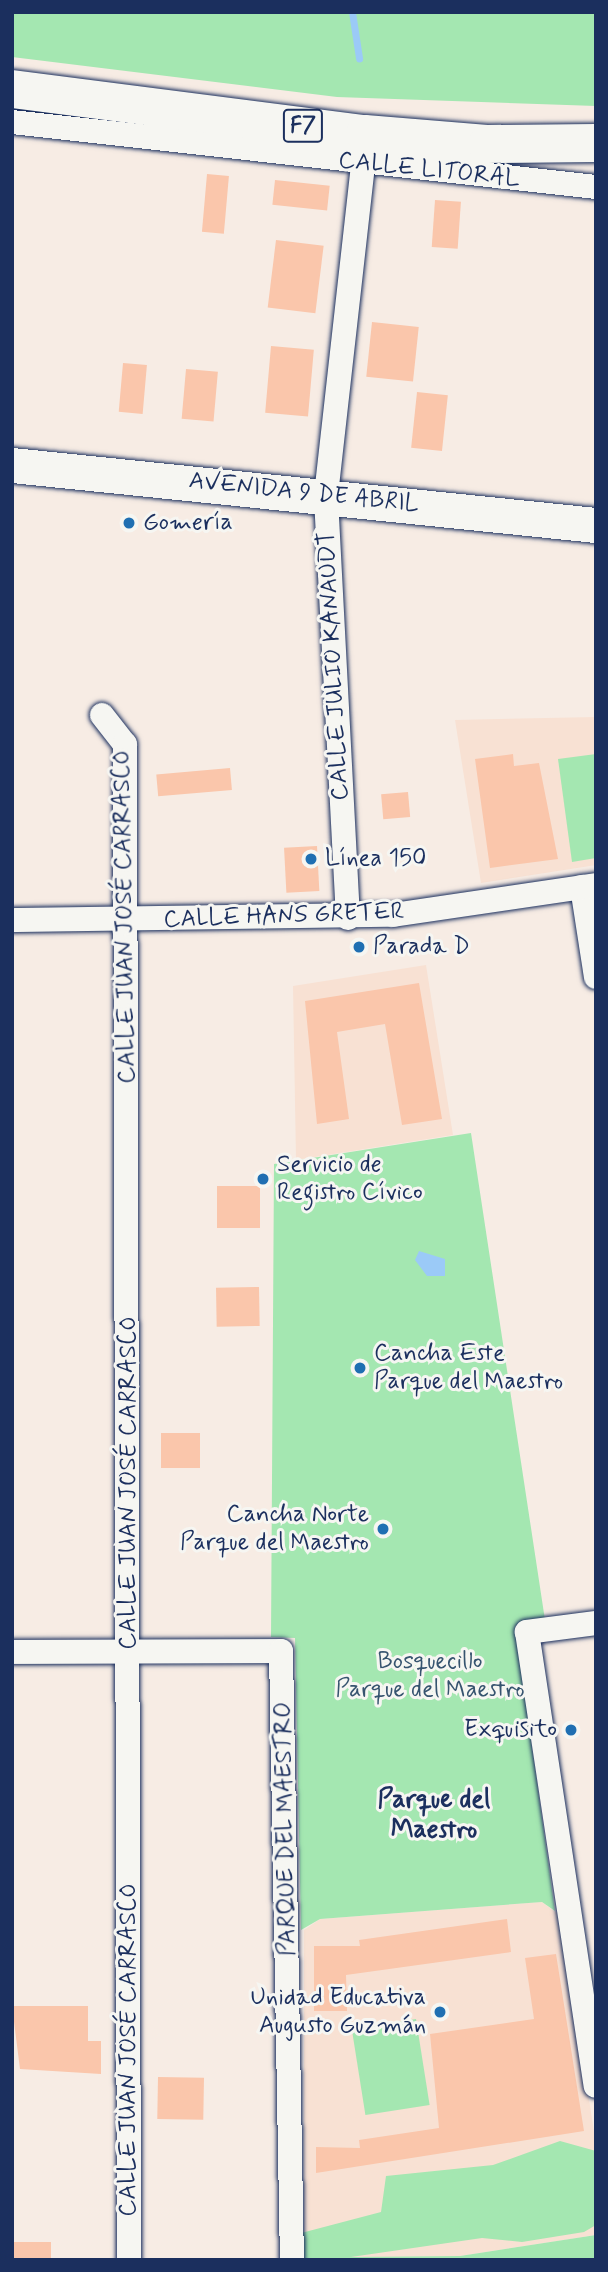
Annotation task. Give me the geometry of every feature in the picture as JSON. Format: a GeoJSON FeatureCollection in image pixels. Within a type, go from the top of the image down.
{"type":"FeatureCollection","features":[{"type":"Feature","properties":{"kind":"highway","name":"F7"},"geometry":{"type":"LineString","coordinates":[[12,73],[368,114],[596,122]]}},
{"type":"Feature","properties":{"kind":"highway","name":"F7"},"geometry":{"type":"LineString","coordinates":[[12,89],[365,134],[487,144],[596,143]]}},
{"type":"Feature","properties":{"kind":"main road","name":"AVENIDA 9 DE ABRIL"},"geometry":{"type":"LineString","coordinates":[[12,465],[326,495],[596,525]]}},
{"type":"Feature","properties":{"kind":"street","name":"CALLE LITORAL"},"geometry":{"type":"LineString","coordinates":[[12,122],[596,187]]}},
{"type":"Feature","properties":{"kind":"street","name":"CALLE JULIO KANAUDT"},"geometry":{"type":"LineString","coordinates":[[348,918],[326,495],[363,163]]}},
{"type":"Feature","properties":{"kind":"street","name":"CALLE JUAN JOSÉ CARRASCO"},"geometry":{"type":"LineString","coordinates":[[102,715],[125,744],[130,1654],[129,2260]]}},
{"type":"Feature","properties":{"kind":"street","name":"CALLE HANS GRETER"},"geometry":{"type":"LineString","coordinates":[[12,919],[348,918],[589,886]]}},
{"type":"Feature","properties":{"kind":"street"},"geometry":{"type":"LineString","coordinates":[[589,886],[596,977]]}},
{"type":"Feature","properties":{"kind":"street"},"geometry":{"type":"LineString","coordinates":[[596,1623],[527,1632],[596,2086]]}},
{"type":"Feature","properties":{"kind":"street","name":"PARQUE DEL MAESTRO"},"geometry":{"type":"LineString","coordinates":[[130,1654],[281,1651],[292,2260]]}},
{"type":"Feature","properties":{"kind":"street"},"geometry":{"type":"LineString","coordinates":[[12,1652],[130,1654]]}},
{"type":"Feature","properties":{"kind":"shaded area"},"geometry":{"type":"Polygon","coordinates":[[[596,717],[596,865],[481,883],[455,720],[596,717]]]}},
{"type":"Feature","properties":{"kind":"shaded area"},"geometry":{"type":"Polygon","coordinates":[[[426,965],[453,1135],[296,1160],[293,986],[426,965]]]}},
{"type":"Feature","properties":{"kind":"shaded area"},"geometry":{"type":"Polygon","coordinates":[[[542,1902],[561,1916],[596,2145],[596,2235],[460,2256],[316,2258],[304,2247],[304,1930],[320,1919],[542,1902]]]}},
{"type":"Feature","properties":{"kind":"green space"},"geometry":{"type":"Polygon","coordinates":[[[12,12],[596,12],[596,106],[337,97],[12,57],[12,12]]]}},
{"type":"Feature","properties":{"kind":"green space"},"geometry":{"type":"Polygon","coordinates":[[[596,754],[596,858],[572,862],[558,759],[596,754]]]}},
{"type":"Feature","properties":{"kind":"green space","name":"Parque del Maestro"},"geometry":{"type":"Polygon","coordinates":[[[471,1133],[545,1620],[515,1626],[555,1911],[542,1902],[320,1919],[301,1930],[295,1638],[271,1637],[274,1164],[471,1133]]]}},
{"type":"Feature","properties":{"kind":"green space"},"geometry":{"type":"Polygon","coordinates":[[[416,2019],[430,2105],[365,2115],[352,2029],[416,2019]]]}},
{"type":"Feature","properties":{"kind":"green space"},"geometry":{"type":"Polygon","coordinates":[[[560,2141],[596,2151],[596,2225],[584,2232],[522,2242],[482,2238],[351,2257],[460,2256],[596,2235],[596,2260],[301,2260],[286,2237],[381,2212],[386,2176],[493,2165],[560,2141]]]}},
{"type":"Feature","properties":{"kind":"water"},"geometry":{"type":"Polygon","coordinates":[[[419,1251],[445,1259],[445,1276],[427,1276],[415,1260],[419,1251]]]}},
{"type":"Feature","properties":{"kind":"building"},"geometry":{"type":"Polygon","coordinates":[[[207,174],[229,176],[224,234],[202,232],[207,174]]]}},
{"type":"Feature","properties":{"kind":"building"},"geometry":{"type":"Polygon","coordinates":[[[275,180],[330,186],[327,211],[272,205],[275,180]]]}},
{"type":"Feature","properties":{"kind":"building"},"geometry":{"type":"Polygon","coordinates":[[[435,200],[461,202],[458,249],[432,247],[435,200]]]}},
{"type":"Feature","properties":{"kind":"building"},"geometry":{"type":"Polygon","coordinates":[[[276,240],[324,246],[315,313],[268,307],[276,240]]]}},
{"type":"Feature","properties":{"kind":"building"},"geometry":{"type":"Polygon","coordinates":[[[372,322],[419,327],[413,382],[366,377],[372,322]]]}},
{"type":"Feature","properties":{"kind":"building"},"geometry":{"type":"Polygon","coordinates":[[[271,346],[314,350],[308,416],[265,413],[271,346]]]}},
{"type":"Feature","properties":{"kind":"building"},"geometry":{"type":"Polygon","coordinates":[[[123,363],[147,365],[143,414],[119,412],[123,363]]]}},
{"type":"Feature","properties":{"kind":"building"},"geometry":{"type":"Polygon","coordinates":[[[186,369],[218,372],[214,422],[182,419],[186,369]]]}},
{"type":"Feature","properties":{"kind":"building"},"geometry":{"type":"Polygon","coordinates":[[[417,392],[448,395],[442,451],[411,448],[417,392]]]}},
{"type":"Feature","properties":{"kind":"building"},"geometry":{"type":"Polygon","coordinates":[[[513,754],[514,766],[539,763],[558,859],[490,868],[475,759],[513,754]]]}},
{"type":"Feature","properties":{"kind":"building"},"geometry":{"type":"Polygon","coordinates":[[[230,768],[232,790],[158,796],[156,774],[230,768]]]}},
{"type":"Feature","properties":{"kind":"building"},"geometry":{"type":"Polygon","coordinates":[[[408,792],[410,817],[383,819],[381,794],[408,792]]]}},
{"type":"Feature","properties":{"kind":"building"},"geometry":{"type":"Polygon","coordinates":[[[317,846],[319,891],[286,893],[284,848],[317,846]]]}},
{"type":"Feature","properties":{"kind":"building"},"geometry":{"type":"Polygon","coordinates":[[[419,983],[442,1119],[402,1125],[385,1024],[337,1032],[349,1119],[317,1124],[305,1001],[419,983]]]}},
{"type":"Feature","properties":{"kind":"building"},"geometry":{"type":"Polygon","coordinates":[[[217,1186],[260,1186],[260,1228],[217,1228],[217,1186]]]}},
{"type":"Feature","properties":{"kind":"building"},"geometry":{"type":"Polygon","coordinates":[[[259,1287],[260,1326],[217,1327],[216,1288],[259,1287]]]}},
{"type":"Feature","properties":{"kind":"building"},"geometry":{"type":"Polygon","coordinates":[[[161,1433],[200,1433],[200,1468],[161,1468],[161,1433]]]}},
{"type":"Feature","properties":{"kind":"building"},"geometry":{"type":"Polygon","coordinates":[[[507,1919],[511,1952],[346,1975],[347,2011],[314,2011],[314,1946],[360,1946],[359,1940],[507,1919]]]}},
{"type":"Feature","properties":{"kind":"building"},"geometry":{"type":"Polygon","coordinates":[[[556,1954],[584,2131],[316,2173],[316,2147],[360,2148],[359,2140],[439,2128],[430,2034],[534,2019],[525,1958],[556,1954]]]}},
{"type":"Feature","properties":{"kind":"building"},"geometry":{"type":"Polygon","coordinates":[[[12,2006],[88,2006],[88,2041],[101,2041],[101,2074],[20,2069],[12,2006]]]}},
{"type":"Feature","properties":{"kind":"building"},"geometry":{"type":"Polygon","coordinates":[[[158,2077],[204,2078],[203,2120],[157,2119],[158,2077]]]}},
{"type":"Feature","properties":{"kind":"building"},"geometry":{"type":"Polygon","coordinates":[[[12,2242],[51,2242],[51,2260],[12,2260],[12,2242]]]}},
{"type":"Feature","properties":{"kind":"waterway"},"geometry":{"type":"LineString","coordinates":[[352,12],[359,58]]}},
{"type":"Feature","properties":{"kind":"place","name":"Gomería"},"geometry":{"type":"Point","coordinates":[129,523]}},
{"type":"Feature","properties":{"kind":"place","name":"Línea 150"},"geometry":{"type":"Point","coordinates":[311,859]}},
{"type":"Feature","properties":{"kind":"place","name":"Parada D"},"geometry":{"type":"Point","coordinates":[359,947]}},
{"type":"Feature","properties":{"kind":"place","name":"Servicio de Registro Cívico"},"geometry":{"type":"Point","coordinates":[263,1179]}},
{"type":"Feature","properties":{"kind":"place","name":"Cancha Este Parque del Maestro"},"geometry":{"type":"Point","coordinates":[360,1368]}},
{"type":"Feature","properties":{"kind":"place","name":"Cancha Norte Parque del Maestro"},"geometry":{"type":"Point","coordinates":[383,1529]}},
{"type":"Feature","properties":{"kind":"place","name":"Exquisito"},"geometry":{"type":"Point","coordinates":[571,1730]}},
{"type":"Feature","properties":{"kind":"place","name":"Unidad Educativa Augusto Guzmán"},"geometry":{"type":"Point","coordinates":[440,2012]}},
{"type":"Feature","properties":{"kind":"district","name":"Parque del Maestro"},"geometry":{"type":"Point","coordinates":[434,1816]}},
{"type":"Feature","properties":{"kind":"park label","name":"Bosquecillo Parque del Maestro"},"geometry":{"type":"Point","coordinates":[430,1676]}}]}
